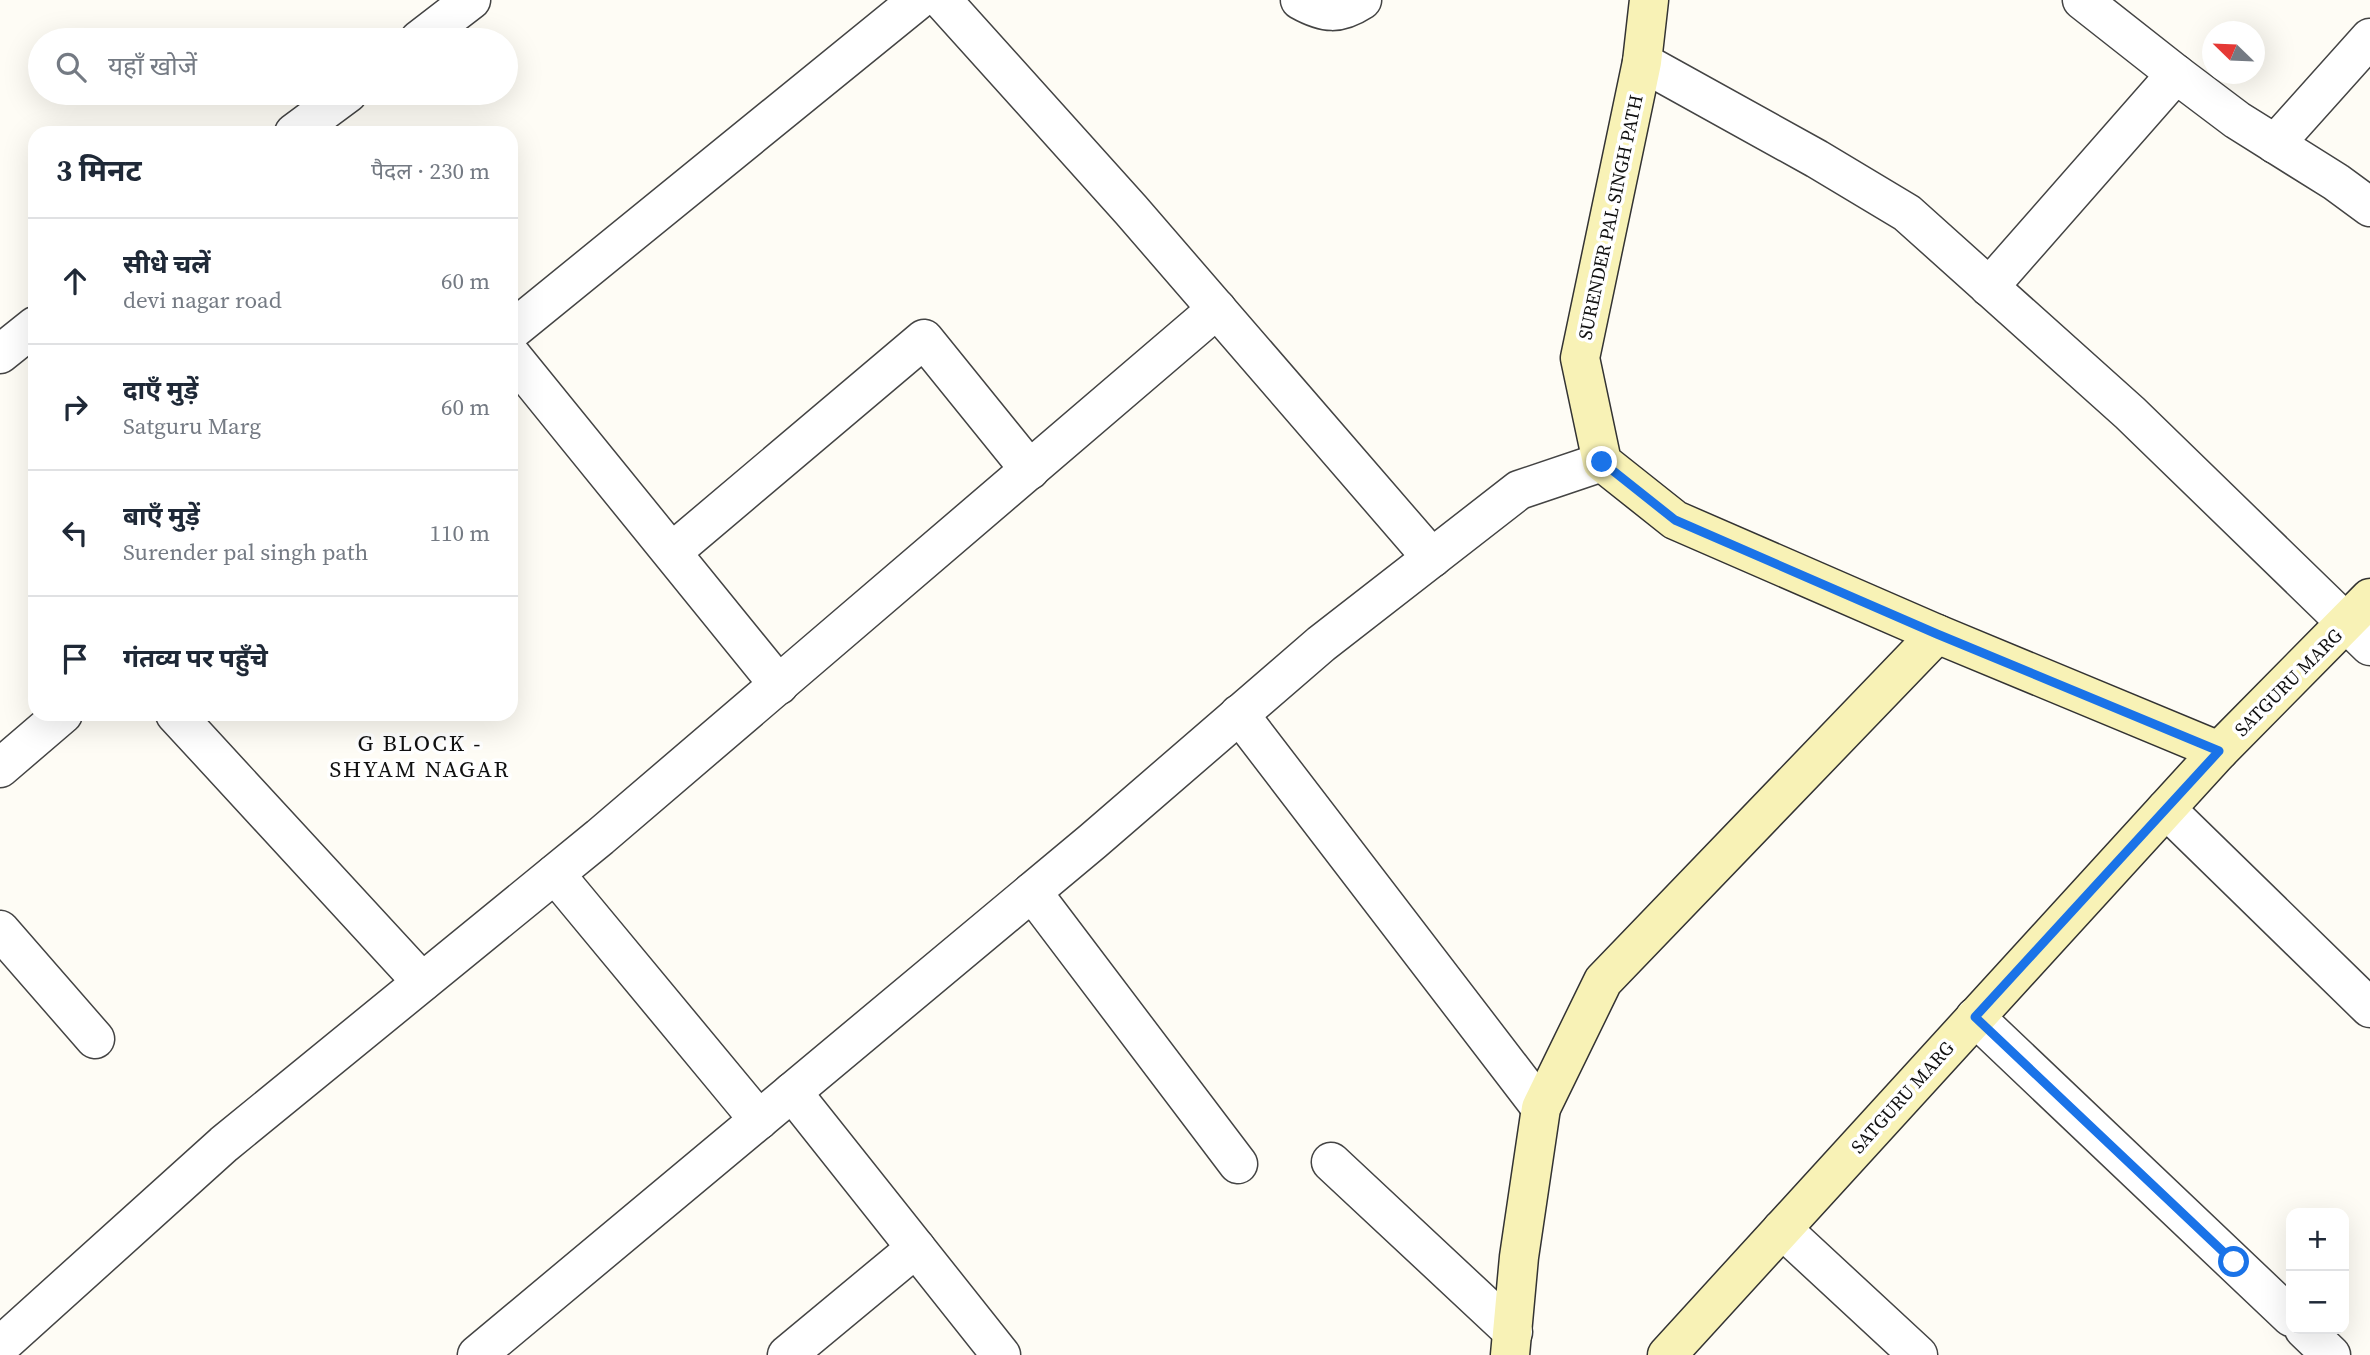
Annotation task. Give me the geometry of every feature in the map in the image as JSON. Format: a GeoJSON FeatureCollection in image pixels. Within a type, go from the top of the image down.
{"type":"FeatureCollection","features":[{"type":"Feature","properties":{"kind":"street"},"geometry":{"type":"LineString","coordinates":[[435,28],[471,0]]}},
{"type":"Feature","properties":{"kind":"street"},"geometry":{"type":"LineString","coordinates":[[942,0],[1217,309],[1432,558]]}},
{"type":"Feature","properties":{"kind":"street"},"geometry":{"type":"LineString","coordinates":[[1300,0],[1314,8],[1344,12],[1362,0]]}},
{"type":"Feature","properties":{"kind":"street","name":"SURENDER PAL SINGH PATH"},"geometry":{"type":"LineString","coordinates":[[1602,462],[1580,358],[1642,62],[1649,0]]}},
{"type":"Feature","properties":{"kind":"street"},"geometry":{"type":"LineString","coordinates":[[2082,0],[2237,120],[2336,182],[2370,207]]}},
{"type":"Feature","properties":{"kind":"street"},"geometry":{"type":"LineString","coordinates":[[518,325],[907,4]]}},
{"type":"Feature","properties":{"kind":"street"},"geometry":{"type":"LineString","coordinates":[[2276,144],[2370,38]]}},
{"type":"Feature","properties":{"kind":"street"},"geometry":{"type":"LineString","coordinates":[[1642,62],[1908,213],[2362,622]]}},
{"type":"Feature","properties":{"kind":"street"},"geometry":{"type":"LineString","coordinates":[[1989,286],[2176,74]]}},
{"type":"Feature","properties":{"kind":"street"},"geometry":{"type":"LineString","coordinates":[[303,126],[332,105]]}},
{"type":"Feature","properties":{"kind":"street"},"geometry":{"type":"LineString","coordinates":[[0,1346],[224,1143],[555,874],[1217,309]]}},
{"type":"Feature","properties":{"kind":"street"},"geometry":{"type":"LineString","coordinates":[[0,354],[28,332]]}},
{"type":"Feature","properties":{"kind":"street"},"geometry":{"type":"LineString","coordinates":[[672,552],[924,340],[1030,470]]}},
{"type":"Feature","properties":{"kind":"street"},"geometry":{"type":"LineString","coordinates":[[518,364],[779,685]]}},
{"type":"Feature","properties":{"kind":"street"},"geometry":{"type":"LineString","coordinates":[[479,1354],[1032,892],[1321,644],[1519,490],[1602,462],[1675,520],[1937,634],[2219,751]]}},
{"type":"Feature","properties":{"kind":"street","name":"SATGURU MARG"},"geometry":{"type":"LineString","coordinates":[[1667,1355],[2219,751],[2362,622]]}},
{"type":"Feature","properties":{"kind":"street"},"geometry":{"type":"LineString","coordinates":[[1512,1343],[1519,1257],[1541,1108],[1603,981],[1937,634]]}},
{"type":"Feature","properties":{"kind":"street"},"geometry":{"type":"LineString","coordinates":[[1239,715],[1541,1108]]}},
{"type":"Feature","properties":{"kind":"street"},"geometry":{"type":"LineString","coordinates":[[0,768],[55,721]]}},
{"type":"Feature","properties":{"kind":"street"},"geometry":{"type":"LineString","coordinates":[[181,721],[422,982]]}},
{"type":"Feature","properties":{"kind":"street"},"geometry":{"type":"LineString","coordinates":[[2166,809],[2370,1008]]}},
{"type":"Feature","properties":{"kind":"street"},"geometry":{"type":"LineString","coordinates":[[555,874],[759,1120]]}},
{"type":"Feature","properties":{"kind":"street"},"geometry":{"type":"LineString","coordinates":[[1032,892],[1238,1164]]}},
{"type":"Feature","properties":{"kind":"street"},"geometry":{"type":"LineString","coordinates":[[0,930],[95,1039]]}},
{"type":"Feature","properties":{"kind":"street"},"geometry":{"type":"LineString","coordinates":[[1975,1017],[2286,1312]]}},
{"type":"Feature","properties":{"kind":"street"},"geometry":{"type":"LineString","coordinates":[[792,1092],[1001,1355]]}},
{"type":"Feature","properties":{"kind":"street"},"geometry":{"type":"LineString","coordinates":[[1331,1163],[1512,1343]]}},
{"type":"Feature","properties":{"kind":"street"},"geometry":{"type":"LineString","coordinates":[[1782,1229],[1918,1355]]}},
{"type":"Feature","properties":{"kind":"street"},"geometry":{"type":"LineString","coordinates":[[787,1355],[916,1248]]}},
{"type":"Feature","properties":{"kind":"street"},"geometry":{"type":"LineString","coordinates":[[2309,1334],[2331,1355]]}},
{"type":"Feature","properties":{"kind":"district","name":"G BLOCK - SHYAM NAGAR"},"geometry":{"type":"Point","coordinates":[420,756]}},
{"type":"Feature","properties":{"kind":"route"},"geometry":{"type":"LineString","coordinates":[[1602,462],[1675,520],[1937,634],[2219,751],[1975,1017],[2234,1262]]}}]}
